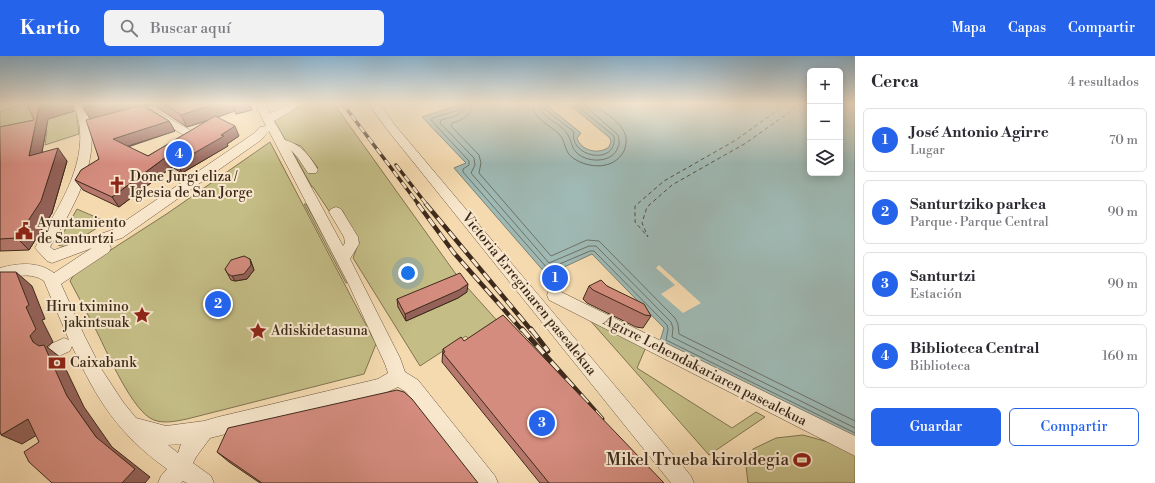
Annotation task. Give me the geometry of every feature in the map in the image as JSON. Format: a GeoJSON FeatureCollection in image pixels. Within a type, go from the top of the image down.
{"type":"FeatureCollection","features":[{"type":"Feature","properties":{"kind":"street"},"geometry":{"type":"LineString","coordinates":[[88,124],[89,126],[84,158],[65,210],[42,248],[52,257],[117,234],[257,137],[266,125],[280,142],[342,260],[394,364],[398,377],[412,386],[488,483]]}},
{"type":"Feature","properties":{"kind":"street"},"geometry":{"type":"LineString","coordinates":[[173,124],[186,132]]}},
{"type":"Feature","properties":{"kind":"street","name":"Victoria Erreginaren pasealekua"},"geometry":{"type":"LineString","coordinates":[[388,124],[684,483]]}},
{"type":"Feature","properties":{"kind":"street"},"geometry":{"type":"LineString","coordinates":[[280,142],[290,144],[300,150],[312,170]]}},
{"type":"Feature","properties":{"kind":"street"},"geometry":{"type":"LineString","coordinates":[[336,212],[351,237],[352,244],[342,260]]}},
{"type":"Feature","properties":{"kind":"street"},"geometry":{"type":"LineString","coordinates":[[52,282],[104,248]]}},
{"type":"Feature","properties":{"kind":"street"},"geometry":{"type":"LineString","coordinates":[[0,274],[16,269],[38,271],[48,276],[88,365],[129,425],[160,452],[204,483]]}},
{"type":"Feature","properties":{"kind":"street","name":"Agirre Lehendakariaren pasealekua"},"geometry":{"type":"LineString","coordinates":[[555,295],[855,446]]}},
{"type":"Feature","properties":{"kind":"street"},"geometry":{"type":"LineString","coordinates":[[129,425],[166,436],[204,431],[218,426],[381,388],[398,377]]}},
{"type":"Feature","properties":{"kind":"street"},"geometry":{"type":"LineString","coordinates":[[168,483],[182,467],[188,451],[204,431]]}},
{"type":"Feature","properties":{"kind":"shaded area"},"geometry":{"type":"Polygon","coordinates":[[[0,124],[78,124],[79,134],[45,145],[47,131],[0,142],[0,124]]]}},
{"type":"Feature","properties":{"kind":"shaded area"},"geometry":{"type":"Polygon","coordinates":[[[276,124],[348,124],[458,277],[501,325],[472,343],[466,336],[420,366],[353,258],[359,242],[342,210],[331,214],[312,187],[290,147],[309,171],[318,168],[301,146],[286,141],[276,124]]]}},
{"type":"Feature","properties":{"kind":"shaded area"},"geometry":{"type":"Polygon","coordinates":[[[270,142],[376,344],[364,374],[187,419],[166,422],[154,420],[146,415],[138,406],[121,381],[70,281],[75,273],[168,213],[270,142]]]}},
{"type":"Feature","properties":{"kind":"shaded area"},"geometry":{"type":"Polygon","coordinates":[[[304,204],[306,204],[349,282],[346,283],[304,204]]]}},
{"type":"Feature","properties":{"kind":"shaded area"},"geometry":{"type":"Polygon","coordinates":[[[77,209],[107,222],[65,247],[58,245],[58,242],[77,209]]]}},
{"type":"Feature","properties":{"kind":"shaded area"},"geometry":{"type":"Polygon","coordinates":[[[588,318],[646,347],[637,368],[732,428],[756,412],[765,417],[709,455],[588,318]]]}},
{"type":"Feature","properties":{"kind":"shaded area","name":"Mikel Trueba kiroldegia"},"geometry":{"type":"Polygon","coordinates":[[[803,435],[832,443],[855,455],[855,483],[748,483],[746,466],[753,449],[776,438],[803,435]]]}},
{"type":"Feature","properties":{"kind":"water"},"geometry":{"type":"Polygon","coordinates":[[[429,124],[570,124],[581,133],[577,138],[582,146],[586,149],[600,151],[609,147],[611,142],[610,138],[593,124],[807,124],[807,176],[843,176],[843,124],[855,124],[855,438],[660,341],[664,328],[592,254],[547,275],[454,168],[466,163],[429,124]]]}},
{"type":"Feature","properties":{"kind":"pier"},"geometry":{"type":"Polygon","coordinates":[[[659,265],[701,303],[683,313],[661,294],[675,285],[656,268],[659,265]]]}},
{"type":"Feature","properties":{"kind":"building"},"geometry":{"type":"Polygon","coordinates":[[[15,124],[36,124],[29,156],[58,148],[41,201],[17,238],[0,239],[0,127],[15,124]]]}},
{"type":"Feature","properties":{"kind":"building"},"geometry":{"type":"Polygon","coordinates":[[[87,124],[160,124],[113,139],[148,156],[202,124],[231,124],[235,126],[221,135],[224,136],[177,163],[166,157],[112,197],[75,180],[81,170],[99,159],[87,124]]]}},
{"type":"Feature","properties":{"kind":"building"},"geometry":{"type":"Polygon","coordinates":[[[244,256],[250,259],[251,265],[244,274],[232,276],[228,274],[225,269],[231,260],[244,256]]]}},
{"type":"Feature","properties":{"kind":"building"},"geometry":{"type":"Polygon","coordinates":[[[0,272],[16,272],[29,305],[26,307],[36,329],[30,336],[33,342],[39,346],[44,345],[67,396],[96,437],[135,469],[122,483],[52,483],[29,462],[24,452],[39,442],[28,419],[1,435],[0,272]]]}},
{"type":"Feature","properties":{"kind":"building"},"geometry":{"type":"Polygon","coordinates":[[[460,273],[468,284],[459,290],[405,314],[397,299],[460,273]]]}},
{"type":"Feature","properties":{"kind":"building"},"geometry":{"type":"Polygon","coordinates":[[[601,280],[607,286],[644,304],[651,316],[645,315],[593,290],[589,286],[601,280]]]}},
{"type":"Feature","properties":{"kind":"building"},"geometry":{"type":"Polygon","coordinates":[[[503,315],[664,483],[549,483],[443,353],[445,352],[443,349],[461,337],[464,341],[503,315]]]}},
{"type":"Feature","properties":{"kind":"building"},"geometry":{"type":"Polygon","coordinates":[[[397,390],[404,392],[412,399],[478,483],[262,483],[217,452],[228,428],[397,390]]]}},
{"type":"Feature","properties":{"kind":"ferry route"},"geometry":{"type":"LineString","coordinates":[[758,124],[736,140],[664,181],[635,206],[635,222],[648,237],[642,223],[647,207],[672,185],[746,143],[773,124]]}},
{"type":"Feature","properties":{"kind":"railway"},"geometry":{"type":"LineString","coordinates":[[358,124],[419,205]]}},
{"type":"Feature","properties":{"kind":"railway"},"geometry":{"type":"LineString","coordinates":[[396,165],[427,205]]}},
{"type":"Feature","properties":{"kind":"railway"},"geometry":{"type":"LineString","coordinates":[[418,204],[454,253],[522,330]]}},
{"type":"Feature","properties":{"kind":"railway"},"geometry":{"type":"LineString","coordinates":[[426,204],[531,330]]}},
{"type":"Feature","properties":{"kind":"railway"},"geometry":{"type":"LineString","coordinates":[[522,329],[602,419]]}},
{"type":"Feature","properties":{"kind":"railway"},"geometry":{"type":"LineString","coordinates":[[531,329],[548,351]]}},
{"type":"Feature","properties":{"kind":"place","name":"Biblioteca Central"},"geometry":{"type":"Point","coordinates":[179,154]}},
{"type":"Feature","properties":{"kind":"place","name":"Done Jurgi eliza / Iglesia de San Jorge"},"geometry":{"type":"Point","coordinates":[117,185]}},
{"type":"Feature","properties":{"kind":"place","name":"Ayuntamiento de Santurtzi"},"geometry":{"type":"Point","coordinates":[24,231]}},
{"type":"Feature","properties":{"kind":"place","name":"José Antonio Agirre"},"geometry":{"type":"Point","coordinates":[555,278]}},
{"type":"Feature","properties":{"kind":"place","name":"Santurtziko parkea"},"geometry":{"type":"Point","coordinates":[218,304]}},
{"type":"Feature","properties":{"kind":"place","name":"Hiru tximino jakintsuak"},"geometry":{"type":"Point","coordinates":[142,315]}},
{"type":"Feature","properties":{"kind":"place","name":"Adiskidetasuna"},"geometry":{"type":"Point","coordinates":[258,331]}},
{"type":"Feature","properties":{"kind":"place","name":"Caixabank"},"geometry":{"type":"Point","coordinates":[57,363]}},
{"type":"Feature","properties":{"kind":"place","name":"Santurtzi"},"geometry":{"type":"Point","coordinates":[542,423]}},
{"type":"Feature","properties":{"kind":"place","name":"Mikel Trueba kiroldegia"},"geometry":{"type":"Point","coordinates":[802,460]}}]}
